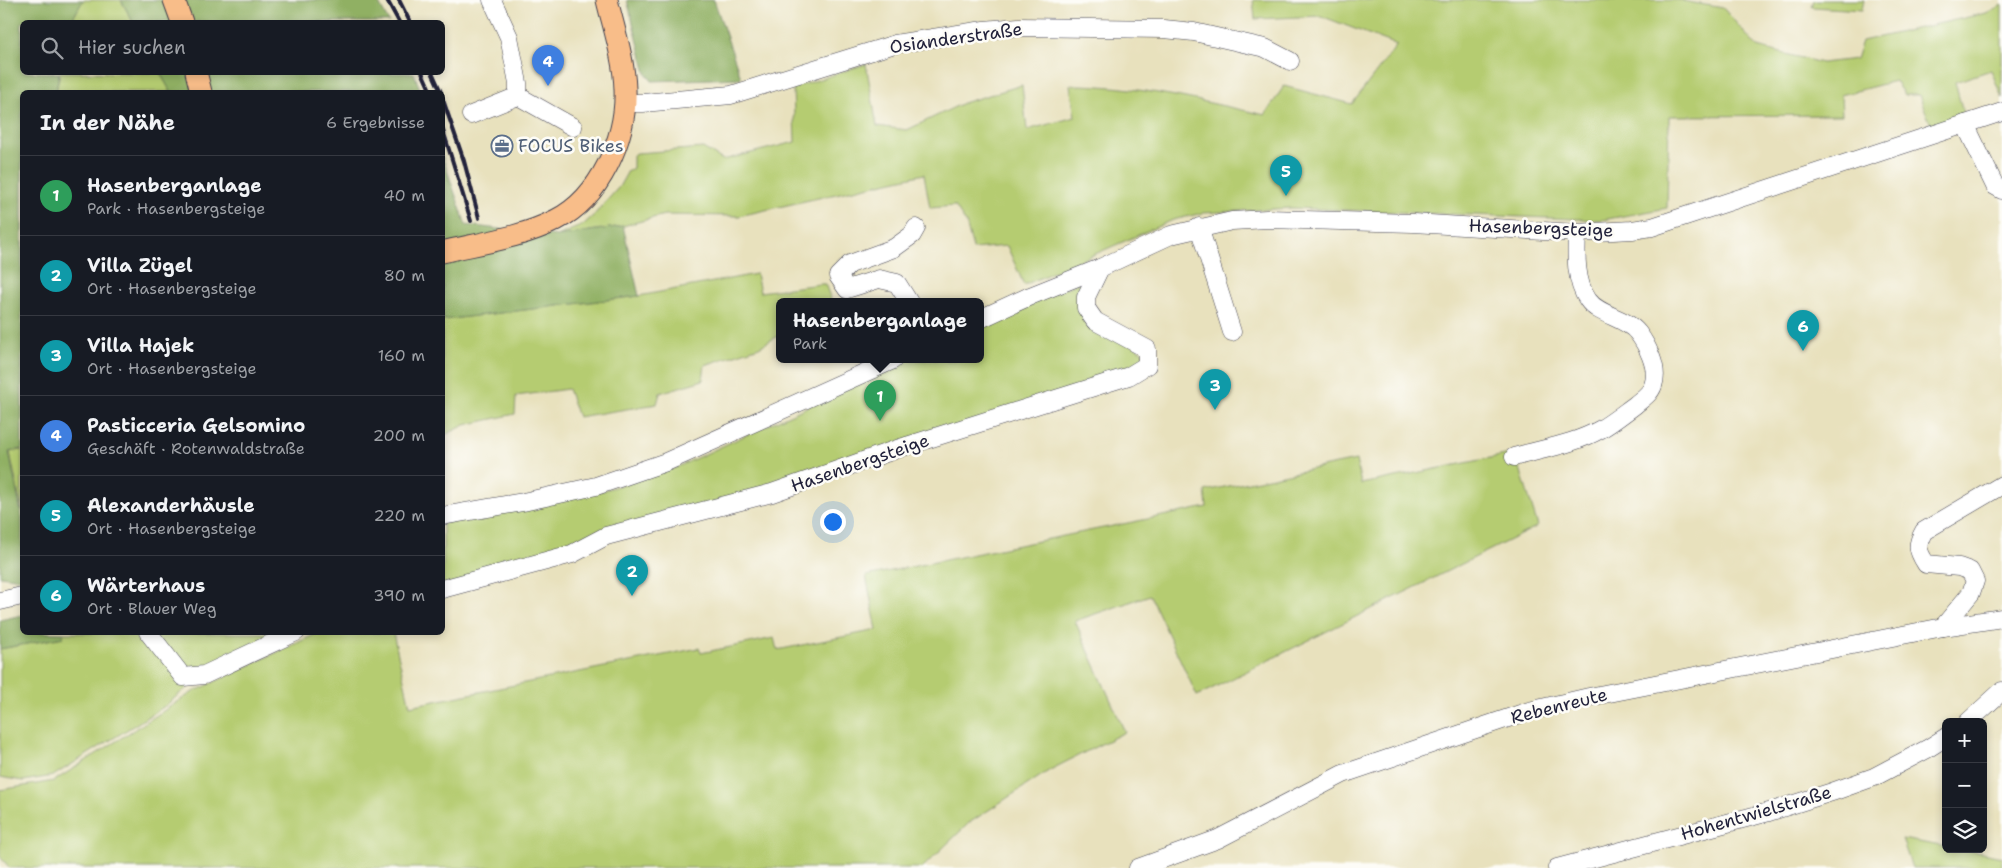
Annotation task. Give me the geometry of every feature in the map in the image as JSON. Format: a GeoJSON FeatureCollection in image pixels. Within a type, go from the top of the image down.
{"type":"FeatureCollection","features":[{"type":"Feature","properties":{"kind":"main road"},"geometry":{"type":"LineString","coordinates":[[174,0],[181,20]]}},
{"type":"Feature","properties":{"kind":"main road"},"geometry":{"type":"LineString","coordinates":[[445,251],[519,234],[556,220],[578,206],[588,195],[607,166],[617,140],[624,103],[623,72],[607,0]]}},
{"type":"Feature","properties":{"kind":"main road"},"geometry":{"type":"LineString","coordinates":[[197,75],[200,90]]}},
{"type":"Feature","properties":{"kind":"street"},"geometry":{"type":"LineString","coordinates":[[492,0],[509,37],[518,83],[518,96]]}},
{"type":"Feature","properties":{"kind":"street","name":"Osianderstraße"},"geometry":{"type":"LineString","coordinates":[[624,103],[731,95],[895,44],[984,30],[1019,27],[1164,29],[1194,32],[1265,48],[1290,61]]}},
{"type":"Feature","properties":{"kind":"street"},"geometry":{"type":"LineString","coordinates":[[471,115],[518,96]]}},
{"type":"Feature","properties":{"kind":"street"},"geometry":{"type":"LineString","coordinates":[[518,96],[573,127]]}},
{"type":"Feature","properties":{"kind":"street","name":"Hasenbergsteige"},"geometry":{"type":"LineString","coordinates":[[984,317],[1030,296],[1100,268],[1171,235],[1200,227],[1232,221],[1266,219],[1413,224],[1577,233],[1632,230],[1652,227],[2002,112]]}},
{"type":"Feature","properties":{"kind":"street"},"geometry":{"type":"LineString","coordinates":[[1964,124],[1995,186],[2002,190]]}},
{"type":"Feature","properties":{"kind":"street"},"geometry":{"type":"LineString","coordinates":[[1200,227],[1232,332]]}},
{"type":"Feature","properties":{"kind":"street"},"geometry":{"type":"LineString","coordinates":[[906,298],[897,283],[879,279],[847,289],[838,276],[850,264],[894,248],[912,235],[916,228]]}},
{"type":"Feature","properties":{"kind":"street"},"geometry":{"type":"LineString","coordinates":[[1514,457],[1574,440],[1600,430],[1650,393],[1654,383],[1655,373],[1650,356],[1637,332],[1588,300],[1582,288],[1576,258],[1577,233]]}},
{"type":"Feature","properties":{"kind":"street","name":"Hasenbergsteige"},"geometry":{"type":"LineString","coordinates":[[445,588],[572,554],[606,536],[772,493],[900,448],[1129,376],[1147,365],[1147,349],[1095,321],[1086,308],[1086,297],[1100,268]]}},
{"type":"Feature","properties":{"kind":"street"},"geometry":{"type":"LineString","coordinates":[[445,515],[523,502],[596,486],[666,462],[886,363]]}},
{"type":"Feature","properties":{"kind":"street"},"geometry":{"type":"LineString","coordinates":[[1943,627],[1971,593],[1975,581],[1970,571],[1960,566],[1926,564],[1920,555],[1918,542],[1924,531],[2002,486]]}},
{"type":"Feature","properties":{"kind":"street"},"geometry":{"type":"LineString","coordinates":[[0,600],[20,596]]}},
{"type":"Feature","properties":{"kind":"street","name":"Rebenreute"},"geometry":{"type":"LineString","coordinates":[[1138,868],[1218,838],[1343,774],[1529,711],[1589,697],[1943,627],[2002,618]]}},
{"type":"Feature","properties":{"kind":"street"},"geometry":{"type":"LineString","coordinates":[[150,635],[182,677],[204,675],[290,635]]}},
{"type":"Feature","properties":{"kind":"street"},"geometry":{"type":"LineString","coordinates":[[1972,718],[2002,691]]}},
{"type":"Feature","properties":{"kind":"street","name":"Hohentwielstraße"},"geometry":{"type":"LineString","coordinates":[[1557,868],[1769,812],[1832,792],[1874,777],[1942,740]]}},
{"type":"Feature","properties":{"kind":"green space"},"geometry":{"type":"Polygon","coordinates":[[[0,0],[83,0],[72,20],[20,20],[20,75],[59,75],[56,90],[20,90],[20,449],[9,452],[20,507],[20,579],[0,576],[0,0]]]}},
{"type":"Feature","properties":{"kind":"green space"},"geometry":{"type":"Polygon","coordinates":[[[83,0],[121,0],[132,20],[72,20],[83,0]]]}},
{"type":"Feature","properties":{"kind":"green space"},"geometry":{"type":"Polygon","coordinates":[[[121,0],[377,0],[388,20],[132,20],[121,0]]]}},
{"type":"Feature","properties":{"kind":"green space"},"geometry":{"type":"Polygon","coordinates":[[[627,0],[714,0],[741,78],[652,81],[646,73],[627,0]]]}},
{"type":"Feature","properties":{"kind":"green space"},"geometry":{"type":"Polygon","coordinates":[[[1253,0],[1677,0],[1723,8],[1757,47],[1822,63],[1856,59],[1862,41],[1986,13],[2002,5],[2002,98],[1991,70],[1955,82],[1964,117],[1931,125],[1919,95],[1904,95],[1895,81],[1841,95],[1842,115],[1669,116],[1667,208],[1602,220],[1291,208],[1203,213],[1173,220],[1024,285],[1007,246],[973,249],[966,223],[955,206],[930,208],[924,174],[739,216],[664,215],[623,226],[557,236],[583,225],[594,215],[619,187],[628,171],[633,168],[633,155],[637,153],[703,148],[723,160],[795,142],[793,88],[866,64],[877,126],[907,130],[963,103],[1022,85],[1027,130],[1075,117],[1070,85],[1144,91],[1193,99],[1265,115],[1284,86],[1352,104],[1397,45],[1321,16],[1255,19],[1253,0]]]}},
{"type":"Feature","properties":{"kind":"green space"},"geometry":{"type":"Polygon","coordinates":[[[1814,0],[1864,0],[1862,10],[1812,7],[1814,0]]]}},
{"type":"Feature","properties":{"kind":"green space"},"geometry":{"type":"Polygon","coordinates":[[[59,75],[161,75],[170,90],[56,90],[59,75]]]}},
{"type":"Feature","properties":{"kind":"green space"},"geometry":{"type":"Polygon","coordinates":[[[161,75],[415,75],[420,90],[170,90],[161,75]]]}},
{"type":"Feature","properties":{"kind":"green space"},"geometry":{"type":"Polygon","coordinates":[[[445,165],[466,225],[557,236],[623,226],[639,296],[445,320],[445,165]]]}},
{"type":"Feature","properties":{"kind":"green space"},"geometry":{"type":"Polygon","coordinates":[[[756,274],[760,292],[825,284],[830,298],[776,298],[776,337],[759,347],[705,365],[703,380],[660,393],[657,404],[578,417],[568,389],[516,396],[515,414],[465,425],[445,435],[445,320],[639,296],[756,274]]]}},
{"type":"Feature","properties":{"kind":"green space"},"geometry":{"type":"Polygon","coordinates":[[[1093,276],[1080,309],[1143,352],[1144,364],[1129,374],[445,586],[445,523],[601,491],[675,468],[902,363],[984,363],[984,324],[1093,276]]]}},
{"type":"Feature","properties":{"kind":"green space"},"geometry":{"type":"Polygon","coordinates":[[[20,450],[20,501],[10,452],[20,450]]]}},
{"type":"Feature","properties":{"kind":"green space"},"geometry":{"type":"Polygon","coordinates":[[[1515,453],[1538,526],[1197,696],[1150,595],[1075,621],[1125,732],[1050,770],[969,823],[922,868],[10,868],[0,857],[0,790],[54,781],[193,692],[314,635],[393,635],[410,706],[699,648],[701,653],[774,638],[777,650],[877,630],[866,576],[1207,507],[1205,491],[1356,460],[1361,484],[1515,453]]]}},
{"type":"Feature","properties":{"kind":"green space"},"geometry":{"type":"Polygon","coordinates":[[[20,615],[20,635],[63,635],[63,637],[0,649],[0,620],[20,615]]]}},
{"type":"Feature","properties":{"kind":"green space"},"geometry":{"type":"Polygon","coordinates":[[[63,635],[289,635],[204,674],[165,706],[53,776],[23,781],[0,777],[0,649],[63,637],[63,635]]]}},
{"type":"Feature","properties":{"kind":"green space"},"geometry":{"type":"Polygon","coordinates":[[[1902,839],[1942,846],[1942,853],[1982,853],[2002,857],[2002,868],[1912,868],[1902,839]]]}},
{"type":"Feature","properties":{"kind":"railway"},"geometry":{"type":"LineString","coordinates":[[387,0],[398,20]]}},
{"type":"Feature","properties":{"kind":"railway"},"geometry":{"type":"LineString","coordinates":[[399,0],[409,20]]}},
{"type":"Feature","properties":{"kind":"railway"},"geometry":{"type":"LineString","coordinates":[[423,75],[430,90]]}},
{"type":"Feature","properties":{"kind":"railway"},"geometry":{"type":"LineString","coordinates":[[433,75],[440,90]]}},
{"type":"Feature","properties":{"kind":"railway"},"geometry":{"type":"LineString","coordinates":[[445,106],[464,161],[479,218]]}},
{"type":"Feature","properties":{"kind":"railway"},"geometry":{"type":"LineString","coordinates":[[445,137],[471,221]]}},
{"type":"Feature","properties":{"kind":"place","name":"Pasticceria Gelsomino"},"geometry":{"type":"Point","coordinates":[548,86]}},
{"type":"Feature","properties":{"kind":"place","name":"FOCUS Bikes"},"geometry":{"type":"Point","coordinates":[502,146]}},
{"type":"Feature","properties":{"kind":"place","name":"Alexanderhäusle"},"geometry":{"type":"Point","coordinates":[1286,196]}},
{"type":"Feature","properties":{"kind":"place","name":"Wärterhaus"},"geometry":{"type":"Point","coordinates":[1803,351]}},
{"type":"Feature","properties":{"kind":"place","name":"Villa Hajek"},"geometry":{"type":"Point","coordinates":[1215,410]}},
{"type":"Feature","properties":{"kind":"place","name":"Hasenberganlage"},"geometry":{"type":"Point","coordinates":[880,421]}},
{"type":"Feature","properties":{"kind":"place","name":"Villa Zügel"},"geometry":{"type":"Point","coordinates":[632,596]}}]}
